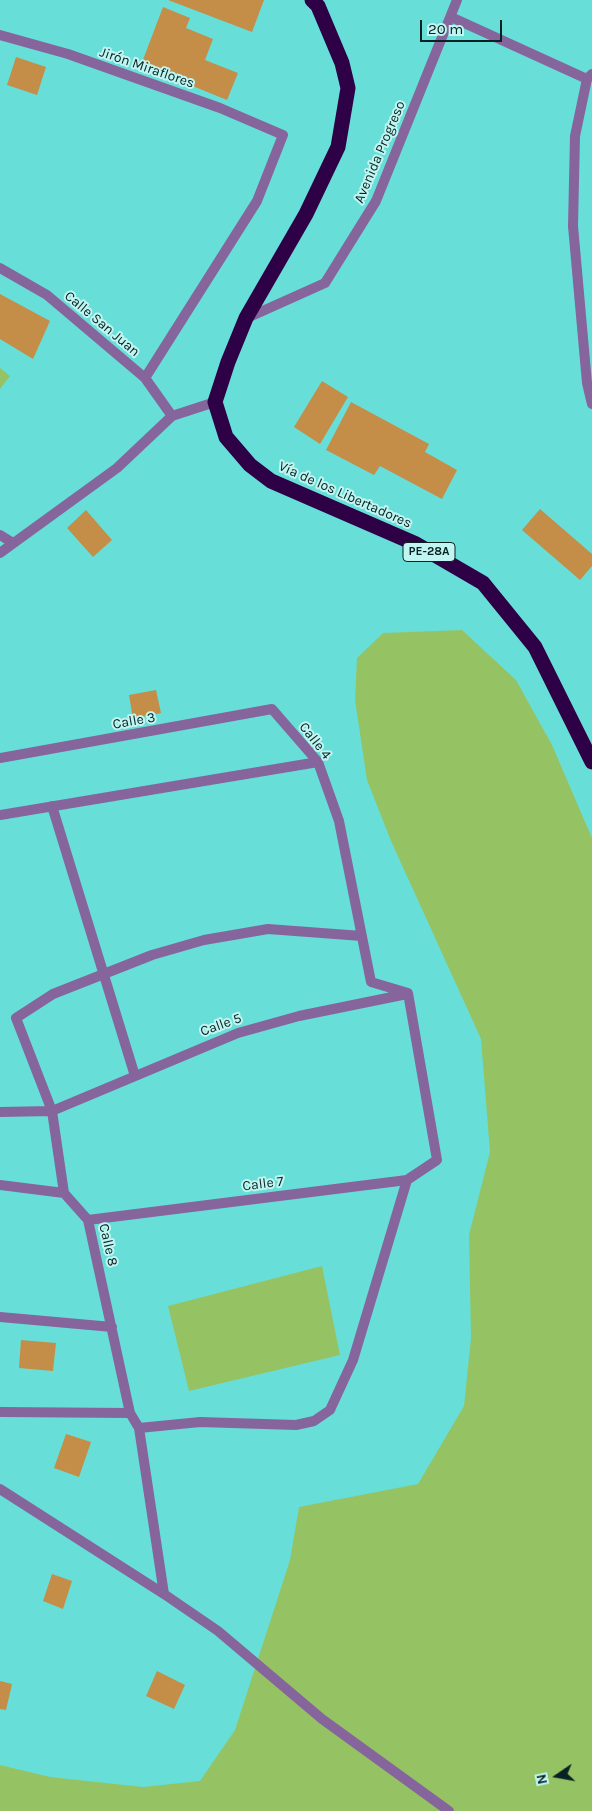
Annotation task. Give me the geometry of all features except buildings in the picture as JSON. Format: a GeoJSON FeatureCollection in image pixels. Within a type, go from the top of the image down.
{"type":"FeatureCollection","features":[{"type":"Feature","properties":{"kind":"highway"},"geometry":{"type":"LineString","coordinates":[[215,402],[228,362],[246,318],[306,214],[338,147],[348,88],[342,63],[318,6],[312,0]]}},
{"type":"Feature","properties":{"kind":"highway","name":"Vía de los Libertadores"},"geometry":{"type":"LineString","coordinates":[[215,402],[226,437],[250,466],[271,480],[416,544],[483,583],[535,646],[592,762]]}},
{"type":"Feature","properties":{"kind":"street","name":"Avenida Progreso"},"geometry":{"type":"LineString","coordinates":[[246,318],[325,283],[376,201],[457,0]]}},
{"type":"Feature","properties":{"kind":"street"},"geometry":{"type":"LineString","coordinates":[[451,17],[590,76],[574,136],[573,226],[587,383],[592,404]]}},
{"type":"Feature","properties":{"kind":"street","name":"Jirón Miraflores"},"geometry":{"type":"LineString","coordinates":[[0,35],[68,54],[220,108],[282,135],[257,201],[145,378]]}},
{"type":"Feature","properties":{"kind":"street","name":"Calle San Juan"},"geometry":{"type":"LineString","coordinates":[[0,268],[47,295],[145,378],[172,416]]}},
{"type":"Feature","properties":{"kind":"street"},"geometry":{"type":"LineString","coordinates":[[0,553],[117,468],[172,416],[215,402]]}},
{"type":"Feature","properties":{"kind":"street"},"geometry":{"type":"LineString","coordinates":[[0,535],[13,543]]}},
{"type":"Feature","properties":{"kind":"street","name":"Calle 3"},"geometry":{"type":"LineString","coordinates":[[0,758],[272,709]]}},
{"type":"Feature","properties":{"kind":"street","name":"Calle 4"},"geometry":{"type":"LineString","coordinates":[[272,709],[318,762],[339,821],[371,982],[408,993]]}},
{"type":"Feature","properties":{"kind":"street"},"geometry":{"type":"LineString","coordinates":[[0,815],[318,762]]}},
{"type":"Feature","properties":{"kind":"street"},"geometry":{"type":"LineString","coordinates":[[52,806],[135,1076]]}},
{"type":"Feature","properties":{"kind":"street"},"geometry":{"type":"LineString","coordinates":[[0,1185],[64,1192],[52,1111],[16,1018],[53,994],[152,955],[204,940],[268,929],[362,936]]}},
{"type":"Feature","properties":{"kind":"street","name":"Calle 5"},"geometry":{"type":"LineString","coordinates":[[52,1111],[238,1033],[299,1016],[408,993]]}},
{"type":"Feature","properties":{"kind":"street","name":"Calle 7"},"geometry":{"type":"LineString","coordinates":[[88,1220],[407,1180],[437,1160],[408,993]]}},
{"type":"Feature","properties":{"kind":"street"},"geometry":{"type":"LineString","coordinates":[[0,1112],[52,1111]]}},
{"type":"Feature","properties":{"kind":"street"},"geometry":{"type":"LineString","coordinates":[[138,1428],[200,1422],[296,1425],[314,1421],[330,1410],[353,1360],[407,1180]]}},
{"type":"Feature","properties":{"kind":"street","name":"Calle 8"},"geometry":{"type":"LineString","coordinates":[[64,1192],[88,1220],[130,1413],[138,1428],[164,1594]]}},
{"type":"Feature","properties":{"kind":"street"},"geometry":{"type":"LineString","coordinates":[[0,1317],[112,1327]]}},
{"type":"Feature","properties":{"kind":"street"},"geometry":{"type":"LineString","coordinates":[[0,1412],[130,1413]]}},
{"type":"Feature","properties":{"kind":"street"},"geometry":{"type":"LineString","coordinates":[[0,1489],[164,1594],[218,1631],[322,1719],[449,1811]]}},
{"type":"Feature","properties":{"kind":"green space"},"geometry":{"type":"Polygon","coordinates":[[[0,368],[10,376],[0,389],[0,368]]]}},
{"type":"Feature","properties":{"kind":"green space"},"geometry":{"type":"Polygon","coordinates":[[[462,630],[516,680],[552,745],[592,838],[592,1811],[0,1811],[0,1765],[50,1777],[143,1787],[200,1781],[235,1730],[290,1560],[299,1507],[418,1484],[464,1406],[471,1338],[469,1235],[490,1152],[481,1039],[391,841],[367,780],[355,700],[357,658],[383,633],[462,630]]]}},
{"type":"Feature","properties":{"kind":"green space"},"geometry":{"type":"Polygon","coordinates":[[[322,1266],[340,1355],[189,1391],[168,1306],[322,1266]]]}}]}
